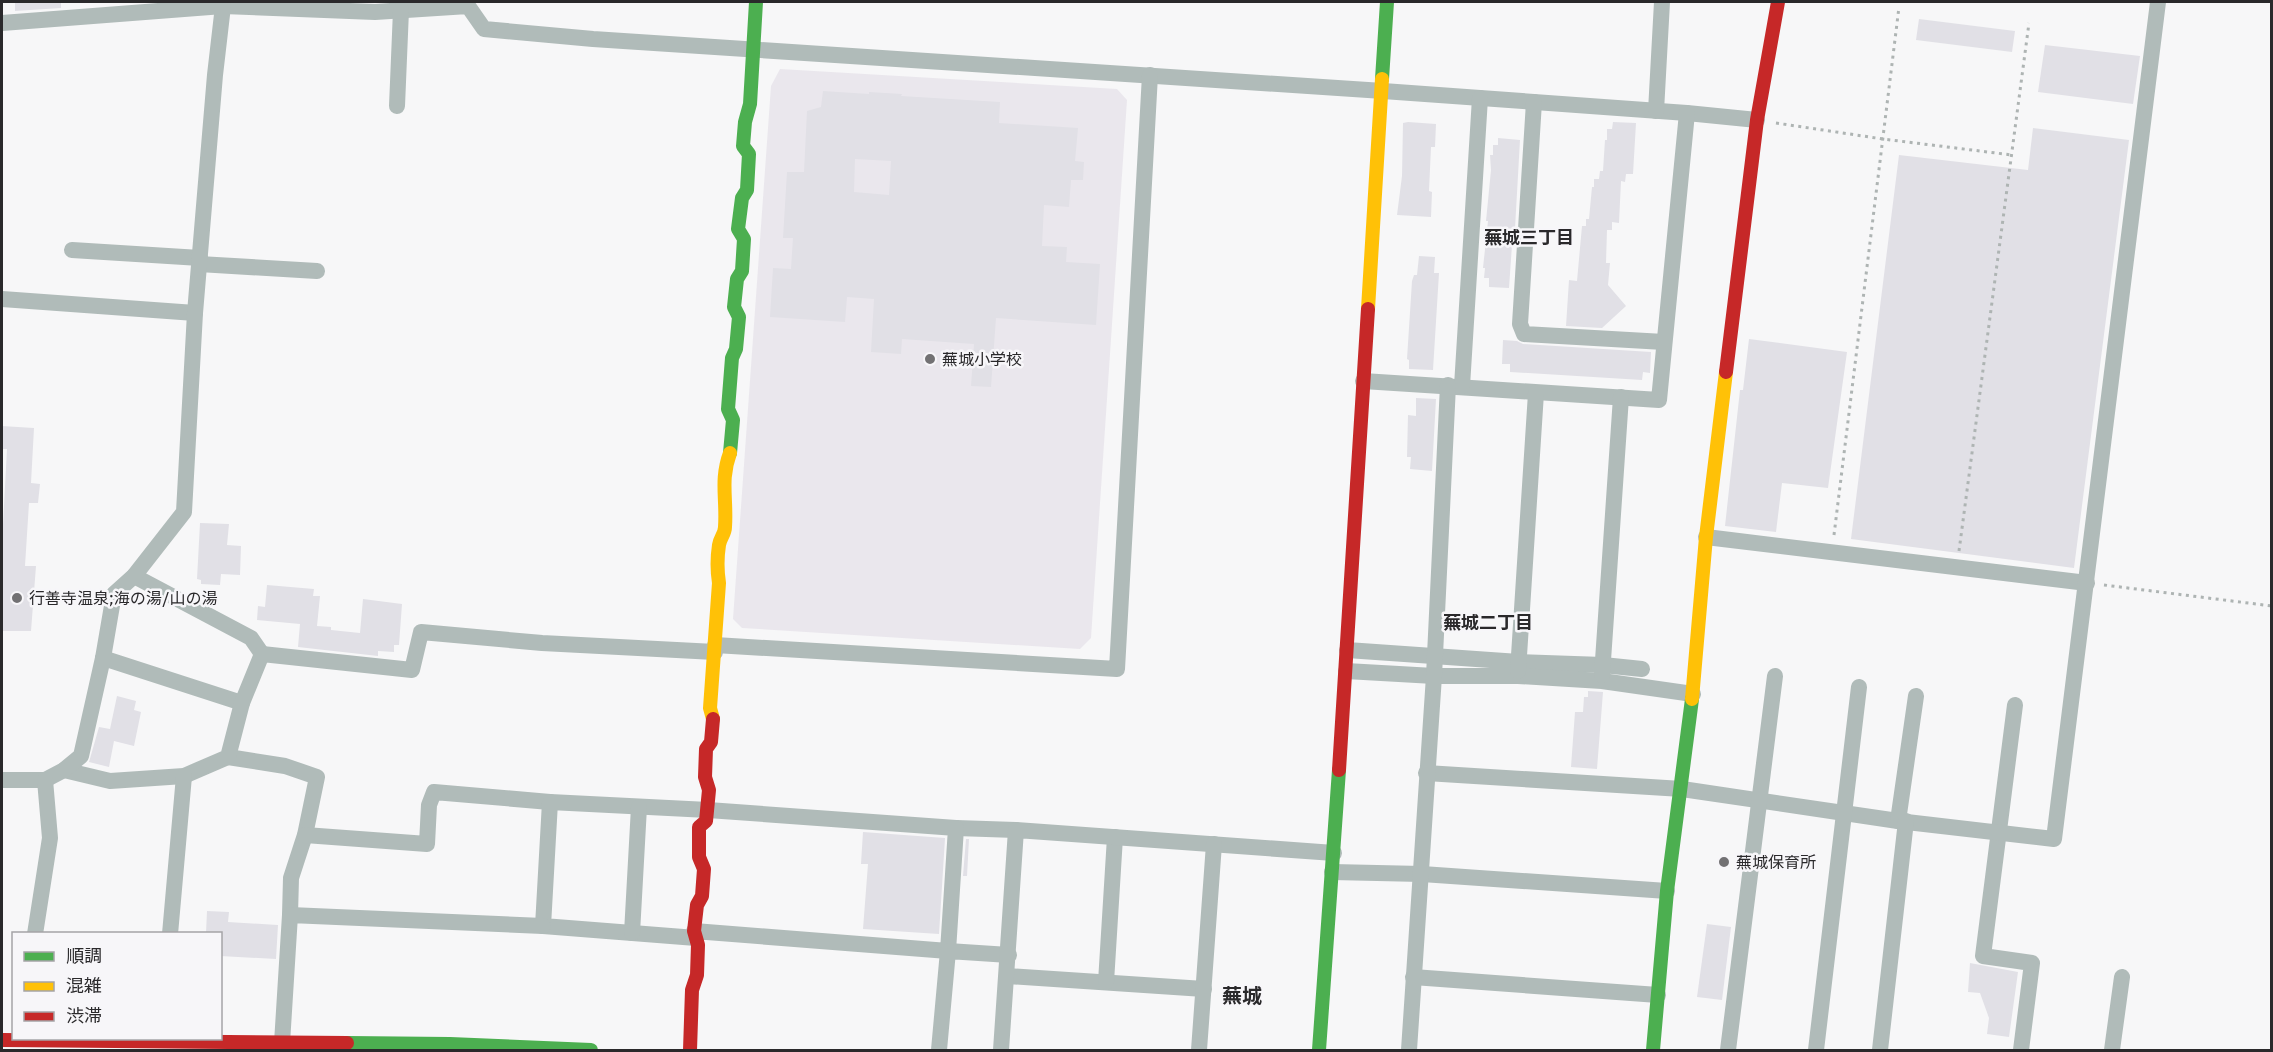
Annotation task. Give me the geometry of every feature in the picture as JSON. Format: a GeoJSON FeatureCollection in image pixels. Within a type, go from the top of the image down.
{"type":"FeatureCollection","features":[{"type":"Feature","properties":{"kind":"street"},"geometry":{"type":"LineString","coordinates":[[690,1050],[692,990],[697,975],[699,945],[695,934],[697,905],[702,896],[704,869],[699,857],[699,827],[706,821],[708,810],[709,790],[705,777],[706,748],[711,742],[713,717],[710,708],[719,542],[725,532],[727,501],[723,487],[724,475],[725,464],[730,454],[734,420],[728,409],[732,358],[736,350],[739,317],[734,307],[737,279],[742,271],[744,239],[738,230],[742,198],[747,190],[749,154],[743,146],[745,122],[750,105],[756,2]]}},
{"type":"Feature","properties":{"kind":"street"},"geometry":{"type":"LineString","coordinates":[[1319,1050],[1346,671],[1387,2]]}},
{"type":"Feature","properties":{"kind":"street"},"geometry":{"type":"LineString","coordinates":[[1656,111],[1662,2]]}},
{"type":"Feature","properties":{"kind":"street"},"geometry":{"type":"LineString","coordinates":[[1653,1050],[1666,891],[1682,789],[1693,694],[1706,537],[1758,120],[1778,2]]}},
{"type":"Feature","properties":{"kind":"street"},"geometry":{"type":"LineString","coordinates":[[1426,773],[1682,789],[1902,821],[2054,839],[2158,2]]}},
{"type":"Feature","properties":{"kind":"street"},"geometry":{"type":"LineString","coordinates":[[2,24],[223,6],[375,12],[468,6],[484,29],[654,44],[1150,75],[1758,120]]}},
{"type":"Feature","properties":{"kind":"street"},"geometry":{"type":"LineString","coordinates":[[2,780],[45,780],[64,770],[81,756],[103,658],[114,594],[134,576],[184,512],[195,313],[223,6]]}},
{"type":"Feature","properties":{"kind":"street"},"geometry":{"type":"LineString","coordinates":[[397,106],[401,10]]}},
{"type":"Feature","properties":{"kind":"street"},"geometry":{"type":"LineString","coordinates":[[134,576],[250,638],[262,654],[412,670],[421,632],[542,643],[715,649],[1117,669],[1150,75]]}},
{"type":"Feature","properties":{"kind":"street"},"geometry":{"type":"LineString","coordinates":[[1409,1050],[1422,874],[1426,773],[1455,386],[1480,98]]}},
{"type":"Feature","properties":{"kind":"street"},"geometry":{"type":"LineString","coordinates":[[1534,102],[1520,324],[1524,334],[1664,342]]}},
{"type":"Feature","properties":{"kind":"street"},"geometry":{"type":"LineString","coordinates":[[1363,381],[1659,400],[1687,113]]}},
{"type":"Feature","properties":{"kind":"street"},"geometry":{"type":"LineString","coordinates":[[72,250],[317,271]]}},
{"type":"Feature","properties":{"kind":"street"},"geometry":{"type":"LineString","coordinates":[[2,300],[195,313]]}},
{"type":"Feature","properties":{"kind":"street"},"geometry":{"type":"LineString","coordinates":[[1518,669],[1536,393]]}},
{"type":"Feature","properties":{"kind":"street"},"geometry":{"type":"LineString","coordinates":[[1603,673],[1621,397]]}},
{"type":"Feature","properties":{"kind":"street"},"geometry":{"type":"LineString","coordinates":[[1706,537],[2086,583]]}},
{"type":"Feature","properties":{"kind":"street"},"geometry":{"type":"LineString","coordinates":[[1347,650],[1435,656],[1518,669],[1603,673],[1642,669]]}},
{"type":"Feature","properties":{"kind":"street"},"geometry":{"type":"LineString","coordinates":[[228,757],[242,703],[262,654]]}},
{"type":"Feature","properties":{"kind":"street"},"geometry":{"type":"LineString","coordinates":[[103,658],[242,703]]}},
{"type":"Feature","properties":{"kind":"street"},"geometry":{"type":"LineString","coordinates":[[1346,671],[1434,676],[1518,669]]}},
{"type":"Feature","properties":{"kind":"street"},"geometry":{"type":"LineString","coordinates":[[1603,673],[1693,694]]}},
{"type":"Feature","properties":{"kind":"street"},"geometry":{"type":"LineString","coordinates":[[1728,1050],[1775,676]]}},
{"type":"Feature","properties":{"kind":"street"},"geometry":{"type":"LineString","coordinates":[[1816,1050],[1859,687]]}},
{"type":"Feature","properties":{"kind":"street"},"geometry":{"type":"LineString","coordinates":[[1880,1050],[1916,696]]}},
{"type":"Feature","properties":{"kind":"street"},"geometry":{"type":"LineString","coordinates":[[2016,705],[1983,956],[2032,963],[2021,1050]]}},
{"type":"Feature","properties":{"kind":"street"},"geometry":{"type":"LineString","coordinates":[[64,770],[110,781],[184,776],[228,757],[285,766],[317,777],[305,835],[291,878],[282,1042]]}},
{"type":"Feature","properties":{"kind":"street"},"geometry":{"type":"LineString","coordinates":[[170,932],[184,776]]}},
{"type":"Feature","properties":{"kind":"street"},"geometry":{"type":"LineString","coordinates":[[35,932],[50,837],[45,780]]}},
{"type":"Feature","properties":{"kind":"street"},"geometry":{"type":"LineString","coordinates":[[305,835],[427,844],[429,805],[434,792],[550,802],[1016,830],[1334,853]]}},
{"type":"Feature","properties":{"kind":"street"},"geometry":{"type":"LineString","coordinates":[[543,926],[550,802]]}},
{"type":"Feature","properties":{"kind":"street"},"geometry":{"type":"LineString","coordinates":[[632,933],[639,807]]}},
{"type":"Feature","properties":{"kind":"street"},"geometry":{"type":"LineString","coordinates":[[939,1050],[956,828]]}},
{"type":"Feature","properties":{"kind":"street"},"geometry":{"type":"LineString","coordinates":[[1001,1050],[1016,830]]}},
{"type":"Feature","properties":{"kind":"street"},"geometry":{"type":"LineString","coordinates":[[1106,982],[1115,837]]}},
{"type":"Feature","properties":{"kind":"street"},"geometry":{"type":"LineString","coordinates":[[1199,1050],[1214,844]]}},
{"type":"Feature","properties":{"kind":"street"},"geometry":{"type":"LineString","coordinates":[[1332,872],[1422,874],[1666,891]]}},
{"type":"Feature","properties":{"kind":"street"},"geometry":{"type":"LineString","coordinates":[[290,915],[543,926],[632,933],[695,934],[1009,955]]}},
{"type":"Feature","properties":{"kind":"street"},"geometry":{"type":"LineString","coordinates":[[1007,976],[1204,989]]}},
{"type":"Feature","properties":{"kind":"street"},"geometry":{"type":"LineString","coordinates":[[2112,1050],[2122,976]]}},
{"type":"Feature","properties":{"kind":"street"},"geometry":{"type":"LineString","coordinates":[[1413,977],[1658,995]]}},
{"type":"Feature","properties":{"kind":"street"},"geometry":{"type":"LineString","coordinates":[[12,1043],[160,1040],[282,1042],[306,1047],[450,1044],[591,1050]]}},
{"type":"Feature","properties":{"kind":"path"},"geometry":{"type":"LineString","coordinates":[[1832,552],[1899,7]]}},
{"type":"Feature","properties":{"kind":"path"},"geometry":{"type":"LineString","coordinates":[[1957,567],[2029,23]]}},
{"type":"Feature","properties":{"kind":"path"},"geometry":{"type":"LineString","coordinates":[[1758,120],[2012,155]]}},
{"type":"Feature","properties":{"kind":"path"},"geometry":{"type":"LineString","coordinates":[[2086,583],[2271,606]]}},
{"type":"Feature","properties":{"kind":"shaded area","name":"蕪城小学校"},"geometry":{"type":"Polygon","coordinates":[[[780,69],[1117,89],[1127,100],[1091,638],[1080,649],[742,628],[733,619],[771,86],[780,69]]]}},
{"type":"Feature","properties":{"kind":"building"},"geometry":{"type":"Polygon","coordinates":[[[15,2],[61,2],[61,8],[15,11],[15,2]]]}},
{"type":"Feature","properties":{"kind":"building"},"geometry":{"type":"Polygon","coordinates":[[[1919,19],[2015,31],[2012,52],[1916,40],[1919,19]]]}},
{"type":"Feature","properties":{"kind":"building"},"geometry":{"type":"Polygon","coordinates":[[[2045,45],[2140,56],[2133,104],[2038,92],[2045,45]]]}},
{"type":"Feature","properties":{"kind":"building"},"geometry":{"type":"Polygon","coordinates":[[[823,91],[902,94],[901,96],[1000,102],[999,123],[1078,128],[1075,161],[1084,162],[1083,180],[1071,180],[1069,207],[1044,205],[1042,246],[1067,247],[1066,262],[1100,264],[1096,325],[996,318],[991,387],[971,386],[974,344],[902,339],[901,354],[871,352],[874,299],[847,297],[845,322],[770,317],[773,268],[791,269],[793,238],[783,238],[787,172],[804,172],[807,111],[821,107],[823,91]],[[855,159],[854,192],[889,195],[891,161],[855,159]]]}},
{"type":"Feature","properties":{"kind":"building"},"geometry":{"type":"Polygon","coordinates":[[[1613,122],[1636,123],[1633,174],[1626,174],[1625,182],[1621,181],[1619,223],[1612,222],[1612,230],[1607,230],[1606,263],[1610,263],[1608,285],[1626,306],[1602,328],[1566,326],[1569,280],[1577,281],[1582,226],[1586,226],[1586,219],[1589,219],[1592,187],[1594,187],[1594,179],[1599,179],[1600,171],[1603,171],[1607,129],[1612,129],[1613,122]]]}},
{"type":"Feature","properties":{"kind":"building"},"geometry":{"type":"Polygon","coordinates":[[[1403,123],[1436,124],[1435,147],[1431,147],[1429,191],[1432,192],[1431,217],[1397,215],[1402,176],[1403,123]]]}},
{"type":"Feature","properties":{"kind":"building"},"geometry":{"type":"Polygon","coordinates":[[[2033,128],[2129,140],[2074,568],[1851,539],[1899,155],[2028,170],[2033,128]]]}},
{"type":"Feature","properties":{"kind":"building"},"geometry":{"type":"Polygon","coordinates":[[[1498,138],[1520,140],[1514,246],[1512,245],[1509,288],[1489,287],[1489,278],[1484,278],[1485,268],[1483,268],[1488,221],[1486,221],[1491,170],[1490,155],[1493,155],[1493,145],[1498,145],[1498,138]]]}},
{"type":"Feature","properties":{"kind":"building"},"geometry":{"type":"Polygon","coordinates":[[[1419,256],[1435,257],[1434,273],[1439,273],[1433,370],[1409,369],[1407,359],[1412,281],[1414,275],[1417,275],[1419,256]]]}},
{"type":"Feature","properties":{"kind":"building"},"geometry":{"type":"Polygon","coordinates":[[[1749,339],[1847,352],[1828,488],[1782,483],[1776,532],[1725,526],[1740,390],[1743,390],[1749,339]]]}},
{"type":"Feature","properties":{"kind":"building"},"geometry":{"type":"Polygon","coordinates":[[[1503,340],[1523,344],[1651,352],[1650,373],[1643,372],[1642,380],[1510,372],[1510,364],[1502,364],[1503,340]]]}},
{"type":"Feature","properties":{"kind":"building"},"geometry":{"type":"Polygon","coordinates":[[[1416,398],[1436,399],[1432,471],[1410,469],[1411,457],[1407,457],[1408,415],[1416,416],[1416,398]]]}},
{"type":"Feature","properties":{"kind":"building"},"geometry":{"type":"Polygon","coordinates":[[[2,426],[34,428],[31,483],[40,484],[38,503],[29,503],[25,566],[36,566],[31,631],[2,631],[2,543],[7,449],[2,449],[2,426]]]}},
{"type":"Feature","properties":{"kind":"building"},"geometry":{"type":"Polygon","coordinates":[[[200,523],[229,524],[227,545],[241,546],[240,575],[221,574],[220,585],[201,584],[201,580],[197,579],[200,523]]]}},
{"type":"Feature","properties":{"kind":"building"},"geometry":{"type":"Polygon","coordinates":[[[267,585],[314,589],[313,596],[320,596],[317,626],[331,627],[331,630],[360,633],[363,599],[402,604],[399,645],[394,645],[394,652],[378,651],[378,656],[298,647],[300,624],[257,620],[258,606],[265,607],[267,585]]]}},
{"type":"Feature","properties":{"kind":"building"},"geometry":{"type":"Polygon","coordinates":[[[1588,691],[1603,692],[1597,769],[1571,767],[1575,712],[1583,712],[1584,697],[1588,697],[1588,691]]]}},
{"type":"Feature","properties":{"kind":"building"},"geometry":{"type":"Polygon","coordinates":[[[117,696],[136,701],[134,710],[141,712],[134,746],[114,741],[109,767],[89,762],[99,727],[110,729],[117,696]]]}},
{"type":"Feature","properties":{"kind":"building"},"geometry":{"type":"Polygon","coordinates":[[[863,832],[945,838],[939,934],[863,929],[868,864],[861,864],[863,832]]]}},
{"type":"Feature","properties":{"kind":"building"},"geometry":{"type":"Polygon","coordinates":[[[966,839],[969,839],[967,876],[963,876],[966,839]]]}},
{"type":"Feature","properties":{"kind":"building"},"geometry":{"type":"Polygon","coordinates":[[[207,911],[229,912],[228,922],[278,925],[276,959],[222,956],[222,932],[206,932],[207,911]]]}},
{"type":"Feature","properties":{"kind":"building"},"geometry":{"type":"Polygon","coordinates":[[[1707,924],[1731,927],[1722,1000],[1697,997],[1707,924]]]}},
{"type":"Feature","properties":{"kind":"building"},"geometry":{"type":"Polygon","coordinates":[[[1970,963],[2018,972],[2009,1037],[1987,1034],[1989,1018],[1980,993],[1968,992],[1970,963]]]}},
{"type":"Feature","properties":{"kind":"traffic: fast"},"geometry":{"type":"LineString","coordinates":[[730,453],[733,420],[728,409],[732,358],[736,349],[739,317],[734,307],[737,279],[742,271],[744,239],[738,229],[742,198],[747,190],[749,154],[743,146],[745,122],[750,104],[756,2]]}},
{"type":"Feature","properties":{"kind":"traffic: fast"},"geometry":{"type":"LineString","coordinates":[[1382,79],[1387,2]]}},
{"type":"Feature","properties":{"kind":"traffic: fast"},"geometry":{"type":"LineString","coordinates":[[1653,1050],[1667,891],[1692,699]]}},
{"type":"Feature","properties":{"kind":"traffic: fast"},"geometry":{"type":"LineString","coordinates":[[1319,1050],[1339,770]]}},
{"type":"Feature","properties":{"kind":"traffic: fast"},"geometry":{"type":"LineString","coordinates":[[347,1043],[450,1044],[591,1050]]}},
{"type":"Feature","properties":{"kind":"traffic: slow"},"geometry":{"type":"LineString","coordinates":[[1368,309],[1382,79]]}},
{"type":"Feature","properties":{"kind":"traffic: slow"},"geometry":{"type":"LineString","coordinates":[[1692,699],[1706,537],[1726,372]]}},
{"type":"Feature","properties":{"kind":"traffic: slow"},"geometry":{"type":"LineString","coordinates":[[713,719],[710,708],[719,583],[718,555],[725,529],[725,472],[730,453]]}},
{"type":"Feature","properties":{"kind":"traffic: jam"},"geometry":{"type":"LineString","coordinates":[[1726,372],[1757,120],[1778,2]]}},
{"type":"Feature","properties":{"kind":"traffic: jam"},"geometry":{"type":"LineString","coordinates":[[1339,770],[1368,309]]}},
{"type":"Feature","properties":{"kind":"traffic: jam"},"geometry":{"type":"LineString","coordinates":[[690,1050],[692,990],[697,975],[698,945],[694,931],[697,905],[702,896],[704,869],[699,857],[699,827],[706,821],[709,790],[705,777],[706,749],[711,742],[713,719]]}},
{"type":"Feature","properties":{"kind":"traffic: jam"},"geometry":{"type":"LineString","coordinates":[[2,1040],[347,1043]]}},
{"type":"Feature","properties":{"kind":"place","name":"蕪城小学校"},"geometry":{"type":"Point","coordinates":[930,359]}},
{"type":"Feature","properties":{"kind":"place","name":"行善寺温泉;海の湯/山の湯"},"geometry":{"type":"Point","coordinates":[17,598]}},
{"type":"Feature","properties":{"kind":"place","name":"蕪城保育所"},"geometry":{"type":"Point","coordinates":[1724,862]}},
{"type":"Feature","properties":{"kind":"district","name":"蕪城三丁目"},"geometry":{"type":"Point","coordinates":[1529,238]}},
{"type":"Feature","properties":{"kind":"district","name":"蕪城二丁目"},"geometry":{"type":"Point","coordinates":[1488,623]}},
{"type":"Feature","properties":{"kind":"district","name":"蕪城"},"geometry":{"type":"Point","coordinates":[1242,996]}}]}
